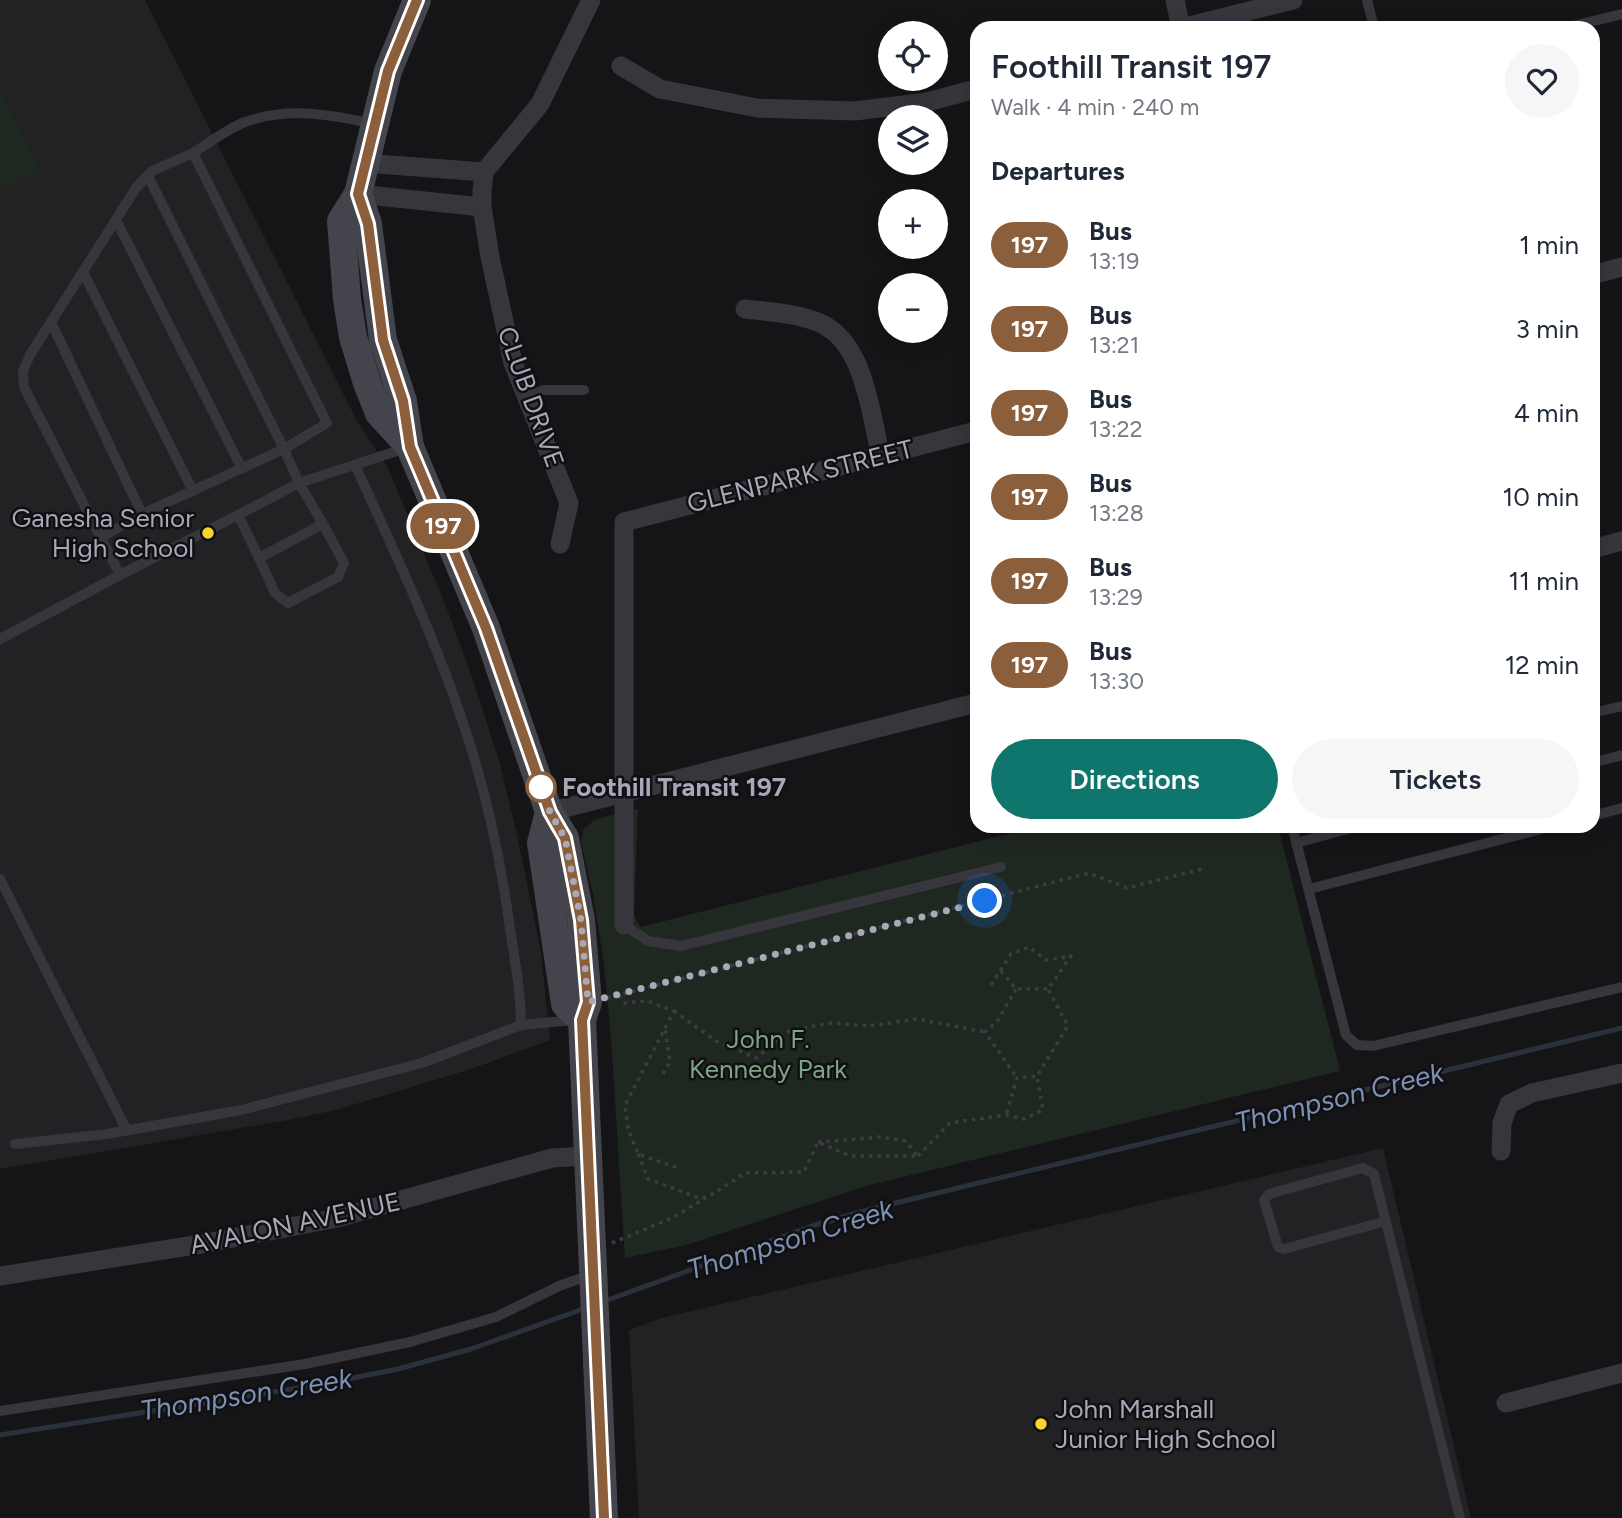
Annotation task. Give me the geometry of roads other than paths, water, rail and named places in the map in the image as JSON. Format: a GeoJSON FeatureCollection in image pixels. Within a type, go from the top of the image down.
{"type":"FeatureCollection","features":[{"type":"Feature","properties":{"kind":"main road"},"geometry":{"type":"LineString","coordinates":[[417,0],[388,71],[358,194],[368,224],[383,340],[403,401],[410,447],[486,628],[550,812],[565,838],[581,920],[586,1156],[604,1518]]}},
{"type":"Feature","properties":{"kind":"street"},"geometry":{"type":"LineString","coordinates":[[1175,0],[1180,21]]}},
{"type":"Feature","properties":{"kind":"street"},"geometry":{"type":"LineString","coordinates":[[1209,21],[1293,0]]}},
{"type":"Feature","properties":{"kind":"street"},"geometry":{"type":"LineString","coordinates":[[364,163],[484,172],[540,104],[586,2]]}},
{"type":"Feature","properties":{"kind":"street"},"geometry":{"type":"LineString","coordinates":[[621,66],[660,89],[757,108],[855,111],[927,102],[970,91]]}},
{"type":"Feature","properties":{"kind":"street","name":"CLUB DRIVE"},"geometry":{"type":"LineString","coordinates":[[484,172],[482,207],[513,363],[569,503],[560,544]]}},
{"type":"Feature","properties":{"kind":"street"},"geometry":{"type":"LineString","coordinates":[[358,194],[482,207]]}},
{"type":"Feature","properties":{"kind":"street"},"geometry":{"type":"LineString","coordinates":[[1600,273],[1622,267]]}},
{"type":"Feature","properties":{"kind":"street"},"geometry":{"type":"LineString","coordinates":[[745,309],[789,314],[821,324],[844,340],[859,366],[881,456]]}},
{"type":"Feature","properties":{"kind":"street","name":"GLENPARK STREET"},"geometry":{"type":"LineString","coordinates":[[625,791],[624,522],[970,433]]}},
{"type":"Feature","properties":{"kind":"street"},"geometry":{"type":"LineString","coordinates":[[1600,547],[1622,541]]}},
{"type":"Feature","properties":{"kind":"street"},"geometry":{"type":"LineString","coordinates":[[550,812],[970,705]]}},
{"type":"Feature","properties":{"kind":"street"},"geometry":{"type":"LineString","coordinates":[[624,925],[625,791]]}},
{"type":"Feature","properties":{"kind":"street"},"geometry":{"type":"LineString","coordinates":[[1501,1152],[1502,1123],[1509,1104],[1532,1093],[1622,1073]]}},
{"type":"Feature","properties":{"kind":"street","name":"AVALON AVENUE"},"geometry":{"type":"LineString","coordinates":[[0,1276],[201,1244],[338,1218],[552,1158],[586,1156]]}},
{"type":"Feature","properties":{"kind":"street"},"geometry":{"type":"LineString","coordinates":[[1506,1403],[1622,1373]]}},
{"type":"Feature","properties":{"kind":"lane"},"geometry":{"type":"LineString","coordinates":[[1367,0],[1372,21]]}},
{"type":"Feature","properties":{"kind":"lane"},"geometry":{"type":"LineString","coordinates":[[1593,21],[1622,14]]}},
{"type":"Feature","properties":{"kind":"lane"},"geometry":{"type":"LineString","coordinates":[[120,575],[24,387],[23,371],[136,188],[152,171],[193,153],[244,122],[290,113],[334,115],[373,125]]}},
{"type":"Feature","properties":{"kind":"lane"},"geometry":{"type":"LineString","coordinates":[[100,538],[142,514],[284,449],[327,423],[193,153]]}},
{"type":"Feature","properties":{"kind":"lane"},"geometry":{"type":"LineString","coordinates":[[148,176],[299,483],[344,563],[338,577],[288,603],[275,593],[238,515]]}},
{"type":"Feature","properties":{"kind":"lane"},"geometry":{"type":"LineString","coordinates":[[116,220],[242,468]]}},
{"type":"Feature","properties":{"kind":"lane"},"geometry":{"type":"LineString","coordinates":[[83,272],[193,491]]}},
{"type":"Feature","properties":{"kind":"lane"},"geometry":{"type":"LineString","coordinates":[[51,322],[142,514]]}},
{"type":"Feature","properties":{"kind":"lane"},"geometry":{"type":"LineString","coordinates":[[526,397],[543,390],[584,390]]}},
{"type":"Feature","properties":{"kind":"lane"},"geometry":{"type":"LineString","coordinates":[[0,639],[299,483],[410,447]]}},
{"type":"Feature","properties":{"kind":"lane"},"geometry":{"type":"LineString","coordinates":[[355,465],[409,581],[460,713],[490,821],[507,906],[521,1007],[521,1025]]}},
{"type":"Feature","properties":{"kind":"lane"},"geometry":{"type":"LineString","coordinates":[[259,558],[323,524]]}},
{"type":"Feature","properties":{"kind":"lane"},"geometry":{"type":"LineString","coordinates":[[1600,711],[1622,705]]}},
{"type":"Feature","properties":{"kind":"lane"},"geometry":{"type":"LineString","coordinates":[[1600,761],[1622,755]]}},
{"type":"Feature","properties":{"kind":"lane"},"geometry":{"type":"LineString","coordinates":[[1600,814],[1622,808]]}},
{"type":"Feature","properties":{"kind":"lane"},"geometry":{"type":"LineString","coordinates":[[1294,833],[1346,1035],[1357,1045],[1373,1046],[1622,987]]}},
{"type":"Feature","properties":{"kind":"lane"},"geometry":{"type":"LineString","coordinates":[[1296,843],[1333,833]]}},
{"type":"Feature","properties":{"kind":"lane"},"geometry":{"type":"LineString","coordinates":[[1309,889],[1526,833]]}},
{"type":"Feature","properties":{"kind":"lane"},"geometry":{"type":"LineString","coordinates":[[624,925],[648,941],[681,946],[1001,867]]}},
{"type":"Feature","properties":{"kind":"lane"},"geometry":{"type":"LineString","coordinates":[[0,879],[126,1129]]}},
{"type":"Feature","properties":{"kind":"lane"},"geometry":{"type":"LineString","coordinates":[[15,1144],[107,1134],[241,1111],[422,1063],[521,1025],[585,1011]]}},
{"type":"Feature","properties":{"kind":"lane"},"geometry":{"type":"LineString","coordinates":[[1386,1221],[1284,1249],[1278,1247],[1264,1200],[1269,1194],[1363,1168],[1374,1174],[1386,1221],[1460,1518]]}},
{"type":"Feature","properties":{"kind":"lane"},"geometry":{"type":"LineString","coordinates":[[0,1411],[305,1364],[410,1342],[496,1317],[592,1270]]}},
{"type":"Feature","properties":{"kind":"waterway","name":"Thompson Creek"},"geometry":{"type":"LineString","coordinates":[[602,1302],[815,1225],[875,1208],[1622,1028]]}},
{"type":"Feature","properties":{"kind":"waterway","name":"Thompson Creek"},"geometry":{"type":"LineString","coordinates":[[0,1435],[317,1385],[398,1369],[471,1349],[586,1308]]}},
{"type":"Feature","properties":{"kind":"place","name":"Ganesha Senior High School"},"geometry":{"type":"Point","coordinates":[208,533]}},
{"type":"Feature","properties":{"kind":"place","name":"Foothill Transit 197"},"geometry":{"type":"Point","coordinates":[541,787]}},
{"type":"Feature","properties":{"kind":"place","name":"John Marshall Junior High School"},"geometry":{"type":"Point","coordinates":[1041,1424]}},
{"type":"Feature","properties":{"kind":"park label","name":"John F. Kennedy Park"},"geometry":{"type":"Point","coordinates":[768,1054]}}]}
